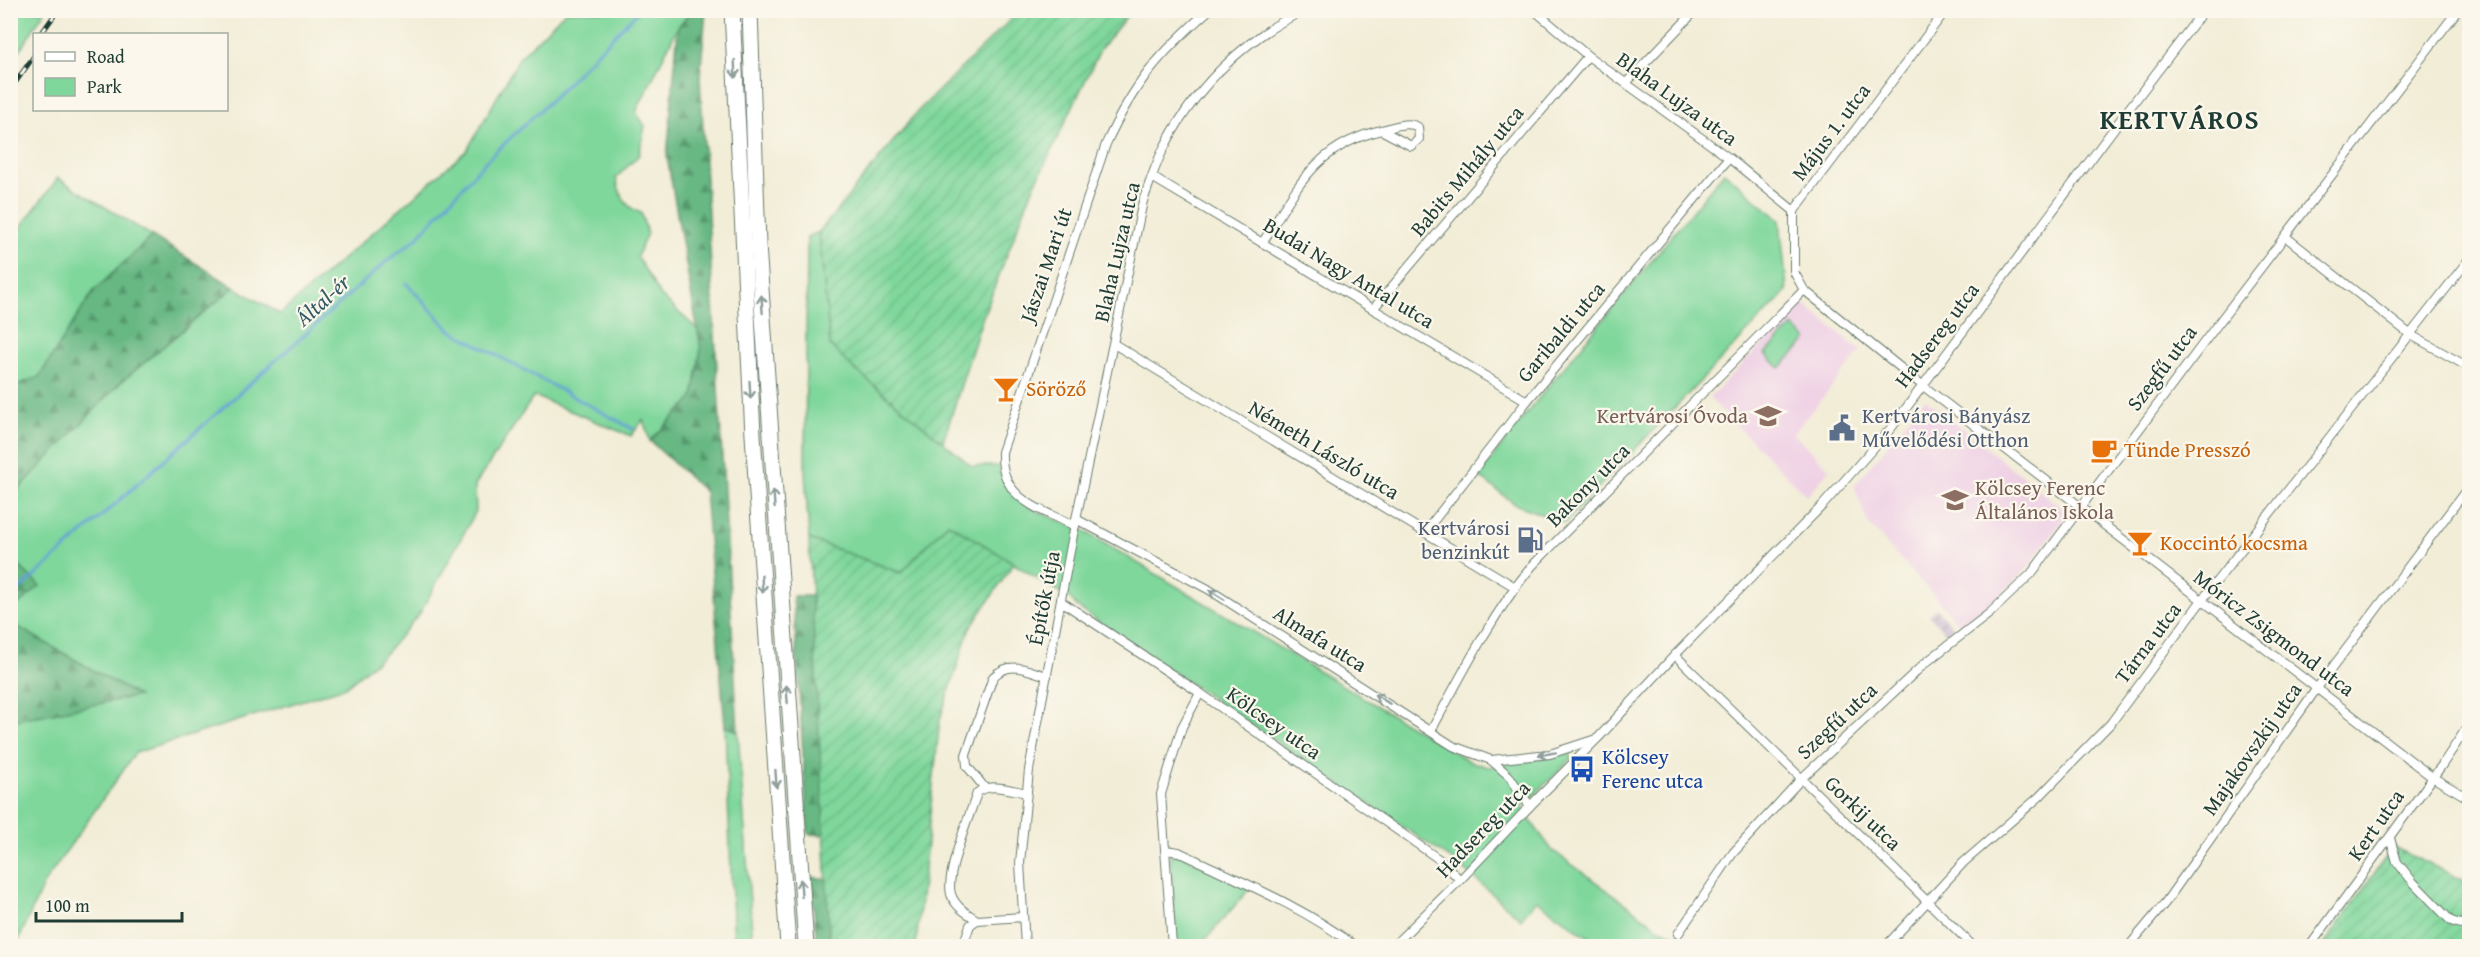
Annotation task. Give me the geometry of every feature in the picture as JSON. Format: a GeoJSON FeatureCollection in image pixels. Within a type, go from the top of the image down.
{"type":"FeatureCollection","features":[{"type":"Feature","properties":{"kind":"highway"},"geometry":{"type":"LineString","coordinates":[[732,10],[753,435],[788,946]]}},
{"type":"Feature","properties":{"kind":"highway"},"geometry":{"type":"LineString","coordinates":[[750,10],[759,256],[806,946]]}},
{"type":"Feature","properties":{"kind":"street","name":"Jászai Mari út"},"geometry":{"type":"LineString","coordinates":[[1076,523],[1024,501],[1009,486],[1002,464],[1006,439],[1106,144],[1119,116],[1134,89],[1153,64],[1175,40],[1209,10]]}},
{"type":"Feature","properties":{"kind":"street","name":"Blaha Lujza utca"},"geometry":{"type":"LineString","coordinates":[[1076,523],[1137,224],[1162,153],[1176,128],[1204,88],[1238,53],[1260,36],[1305,10]]}},
{"type":"Feature","properties":{"kind":"street","name":"Blaha Lujza utca"},"geometry":{"type":"LineString","coordinates":[[1524,10],[1537,13],[1588,56],[1729,158],[1794,210]]}},
{"type":"Feature","properties":{"kind":"street"},"geometry":{"type":"LineString","coordinates":[[1626,83],[1696,10]]}},
{"type":"Feature","properties":{"kind":"street","name":"Május 1. utca"},"geometry":{"type":"LineString","coordinates":[[1804,290],[1794,272],[1794,210],[1946,10]]}},
{"type":"Feature","properties":{"kind":"street","name":"Hadsereg utca"},"geometry":{"type":"LineString","coordinates":[[1393,946],[1460,880],[1822,506],[1892,427],[2204,10]]}},
{"type":"Feature","properties":{"kind":"street","name":"Szegfű utca"},"geometry":{"type":"LineString","coordinates":[[1677,934],[1733,853],[1802,778],[1924,664],[1990,613],[2031,574],[2458,10]]}},
{"type":"Feature","properties":{"kind":"street","name":"Babits Mihály utca"},"geometry":{"type":"LineString","coordinates":[[1373,309],[1588,56]]}},
{"type":"Feature","properties":{"kind":"street"},"geometry":{"type":"LineString","coordinates":[[1263,242],[1305,176],[1316,165],[1343,144],[1381,130]]}},
{"type":"Feature","properties":{"kind":"street","name":"Garibaldi utca"},"geometry":{"type":"LineString","coordinates":[[1425,532],[1527,401],[1729,158]]}},
{"type":"Feature","properties":{"kind":"street","name":"Budai Nagy Antal utca"},"geometry":{"type":"LineString","coordinates":[[1152,177],[1527,401]]}},
{"type":"Feature","properties":{"kind":"street"},"geometry":{"type":"LineString","coordinates":[[2286,237],[2411,335],[2469,368]]}},
{"type":"Feature","properties":{"kind":"street","name":"Tárna utca"},"geometry":{"type":"LineString","coordinates":[[1886,946],[1972,855],[2040,797],[2111,723],[2202,600],[2469,258]]}},
{"type":"Feature","properties":{"kind":"street","name":"Móricz Zsigmond utca"},"geometry":{"type":"LineString","coordinates":[[1804,290],[1922,385],[2432,777],[2469,799]]}},
{"type":"Feature","properties":{"kind":"street","name":"Bakony utca"},"geometry":{"type":"LineString","coordinates":[[1431,731],[1473,652],[1515,587],[1532,566],[1804,290]]}},
{"type":"Feature","properties":{"kind":"street","name":"Németh László utca"},"geometry":{"type":"LineString","coordinates":[[1114,344],[1515,587]]}},
{"type":"Feature","properties":{"kind":"street","name":"Majakovszkij utca"},"geometry":{"type":"LineString","coordinates":[[2129,946],[2166,903],[2317,688],[2469,485]]}},
{"type":"Feature","properties":{"kind":"street","name":"Építők útja"},"geometry":{"type":"LineString","coordinates":[[1025,946],[1020,863],[1027,792],[1076,523]]}},
{"type":"Feature","properties":{"kind":"street","name":"Almafa utca"},"geometry":{"type":"LineString","coordinates":[[1076,523],[1208,589],[1453,746],[1491,760],[1509,776],[1530,806]]}},
{"type":"Feature","properties":{"kind":"street","name":"Kölcsey utca"},"geometry":{"type":"LineString","coordinates":[[1062,602],[1200,693],[1443,862],[1460,880]]}},
{"type":"Feature","properties":{"kind":"street","name":"Gorkij utca"},"geometry":{"type":"LineString","coordinates":[[1675,656],[1974,946]]}},
{"type":"Feature","properties":{"kind":"street","name":"Építők útja"},"geometry":{"type":"LineString","coordinates":[[984,787],[967,766],[966,755],[993,677],[1002,669],[1012,666],[1047,676]]}},
{"type":"Feature","properties":{"kind":"street"},"geometry":{"type":"LineString","coordinates":[[1172,946],[1161,794],[1182,728],[1200,693]]}},
{"type":"Feature","properties":{"kind":"street","name":"Kert utca"},"geometry":{"type":"LineString","coordinates":[[2310,946],[2390,837],[2469,723]]}},
{"type":"Feature","properties":{"kind":"street","name":"Hadsereg utca"},"geometry":{"type":"LineString","coordinates":[[1491,760],[1550,754],[1599,737]]}},
{"type":"Feature","properties":{"kind":"street"},"geometry":{"type":"LineString","coordinates":[[977,920],[959,907],[951,896],[949,880],[977,793],[984,787],[1027,792]]}},
{"type":"Feature","properties":{"kind":"street"},"geometry":{"type":"LineString","coordinates":[[2390,837],[2397,862],[2413,882],[2451,921],[2469,927]]}},
{"type":"Feature","properties":{"kind":"street"},"geometry":{"type":"LineString","coordinates":[[1165,849],[1179,852],[1276,898],[1355,946]]}},
{"type":"Feature","properties":{"kind":"street"},"geometry":{"type":"LineString","coordinates":[[963,946],[970,925],[977,920],[1023,917]]}},
{"type":"Feature","properties":{"kind":"shaded area","name":"Kertvárosi Óvoda"},"geometry":{"type":"Polygon","coordinates":[[[1803,303],[1861,351],[1793,434],[1830,469],[1807,496],[1709,398],[1803,303]]]}},
{"type":"Feature","properties":{"kind":"shaded area","name":"Kölcsey Ferenc Általános Iskola"},"geometry":{"type":"Polygon","coordinates":[[[1925,399],[2068,513],[2026,570],[1985,609],[1961,626],[1868,523],[1854,486],[1925,399]]]}},
{"type":"Feature","properties":{"kind":"shaded area"},"geometry":{"type":"Polygon","coordinates":[[[1936,608],[1953,627],[1946,633],[1929,615],[1936,608]]]}},
{"type":"Feature","properties":{"kind":"green space"},"geometry":{"type":"Polygon","coordinates":[[[1020,10],[1131,11],[1101,48],[1031,193],[982,319],[943,442],[852,367],[830,345],[819,232],[918,111],[1020,10]]]}},
{"type":"Feature","properties":{"kind":"green space"},"geometry":{"type":"Polygon","coordinates":[[[10,11],[45,11],[11,64],[10,11]]]}},
{"type":"Feature","properties":{"kind":"green space"},"geometry":{"type":"Polygon","coordinates":[[[566,11],[691,11],[678,27],[636,112],[645,126],[639,155],[616,178],[624,200],[630,207],[641,213],[647,233],[637,257],[661,296],[698,330],[701,349],[693,398],[650,441],[643,420],[631,436],[534,396],[475,485],[476,511],[420,613],[385,654],[345,687],[135,753],[44,883],[16,946],[10,946],[11,721],[137,696],[11,623],[11,611],[39,586],[11,558],[11,497],[120,383],[234,287],[280,314],[467,150],[520,57],[566,11]]]}},
{"type":"Feature","properties":{"kind":"green space"},"geometry":{"type":"Polygon","coordinates":[[[691,11],[706,11],[700,77],[738,731],[725,726],[705,492],[650,441],[693,398],[701,349],[667,157],[678,27],[691,11]]]}},
{"type":"Feature","properties":{"kind":"green space"},"geometry":{"type":"Polygon","coordinates":[[[1724,172],[1780,220],[1787,291],[1564,523],[1515,504],[1479,476],[1517,425],[1724,172]]]}},
{"type":"Feature","properties":{"kind":"green space"},"geometry":{"type":"Polygon","coordinates":[[[58,178],[152,236],[93,292],[39,377],[11,387],[10,241],[58,178]]]}},
{"type":"Feature","properties":{"kind":"green space"},"geometry":{"type":"Polygon","coordinates":[[[819,232],[830,345],[852,367],[972,466],[998,466],[1011,492],[1030,507],[1079,528],[1469,761],[1488,767],[1571,753],[1572,758],[1521,808],[1552,850],[1662,930],[1697,946],[1601,946],[1536,900],[1521,919],[1458,864],[1077,607],[1071,599],[948,523],[901,573],[809,539],[805,470],[807,237],[819,232]]]}},
{"type":"Feature","properties":{"kind":"green space"},"geometry":{"type":"Polygon","coordinates":[[[152,236],[234,287],[120,383],[11,497],[11,387],[39,377],[93,292],[152,236]]]}},
{"type":"Feature","properties":{"kind":"green space"},"geometry":{"type":"Polygon","coordinates":[[[1793,326],[1807,340],[1780,368],[1765,354],[1793,326]]]}},
{"type":"Feature","properties":{"kind":"green space"},"geometry":{"type":"Polygon","coordinates":[[[948,523],[1014,563],[969,630],[940,719],[916,946],[830,946],[809,539],[901,573],[948,523]]]}},
{"type":"Feature","properties":{"kind":"green space"},"geometry":{"type":"Polygon","coordinates":[[[11,558],[40,586],[10,611],[11,558]]]}},
{"type":"Feature","properties":{"kind":"green space"},"geometry":{"type":"Polygon","coordinates":[[[793,596],[812,596],[825,835],[808,834],[793,596]]]}},
{"type":"Feature","properties":{"kind":"green space"},"geometry":{"type":"Polygon","coordinates":[[[11,623],[138,696],[11,721],[11,623]]]}},
{"type":"Feature","properties":{"kind":"green space"},"geometry":{"type":"Polygon","coordinates":[[[725,726],[738,731],[753,946],[734,946],[725,726]]]}},
{"type":"Feature","properties":{"kind":"green space"},"geometry":{"type":"Polygon","coordinates":[[[2393,847],[2469,883],[2469,946],[2323,946],[2393,847]]]}},
{"type":"Feature","properties":{"kind":"green space"},"geometry":{"type":"Polygon","coordinates":[[[1170,854],[1182,855],[1250,888],[1200,946],[1176,946],[1170,854]]]}},
{"type":"Feature","properties":{"kind":"green space"},"geometry":{"type":"Polygon","coordinates":[[[811,877],[827,879],[830,946],[817,946],[811,877]]]}},
{"type":"Feature","properties":{"kind":"waterway","name":"Által-ér"},"geometry":{"type":"LineString","coordinates":[[10,598],[387,261],[416,239],[486,161],[551,100],[639,10]]}},
{"type":"Feature","properties":{"kind":"waterway"},"geometry":{"type":"LineString","coordinates":[[406,283],[450,330],[633,429]]}},
{"type":"Feature","properties":{"kind":"railway"},"geometry":{"type":"LineString","coordinates":[[42,33],[58,10]]}},
{"type":"Feature","properties":{"kind":"railway"},"geometry":{"type":"LineString","coordinates":[[10,90],[33,57]]}},
{"type":"Feature","properties":{"kind":"place","name":"Söröző"},"geometry":{"type":"Point","coordinates":[1006,389]}},
{"type":"Feature","properties":{"kind":"place","name":"Kertvárosi Óvoda"},"geometry":{"type":"Point","coordinates":[1768,416]}},
{"type":"Feature","properties":{"kind":"place","name":"Kertvárosi Bányász Művelődési Otthon"},"geometry":{"type":"Point","coordinates":[1842,428]}},
{"type":"Feature","properties":{"kind":"place","name":"Tünde Presszó"},"geometry":{"type":"Point","coordinates":[2104,450]}},
{"type":"Feature","properties":{"kind":"place","name":"Kölcsey Ferenc Általános Iskola"},"geometry":{"type":"Point","coordinates":[1955,500]}},
{"type":"Feature","properties":{"kind":"place","name":"Kertvárosi benzinkút"},"geometry":{"type":"Point","coordinates":[1530,540]}},
{"type":"Feature","properties":{"kind":"place","name":"Koccintó kocsma"},"geometry":{"type":"Point","coordinates":[2140,543]}},
{"type":"Feature","properties":{"kind":"place","name":"Kölcsey Ferenc utca"},"geometry":{"type":"Point","coordinates":[1582,769]}},
{"type":"Feature","properties":{"kind":"district","name":"KERTVÁROS"},"geometry":{"type":"Point","coordinates":[2180,120]}}]}
